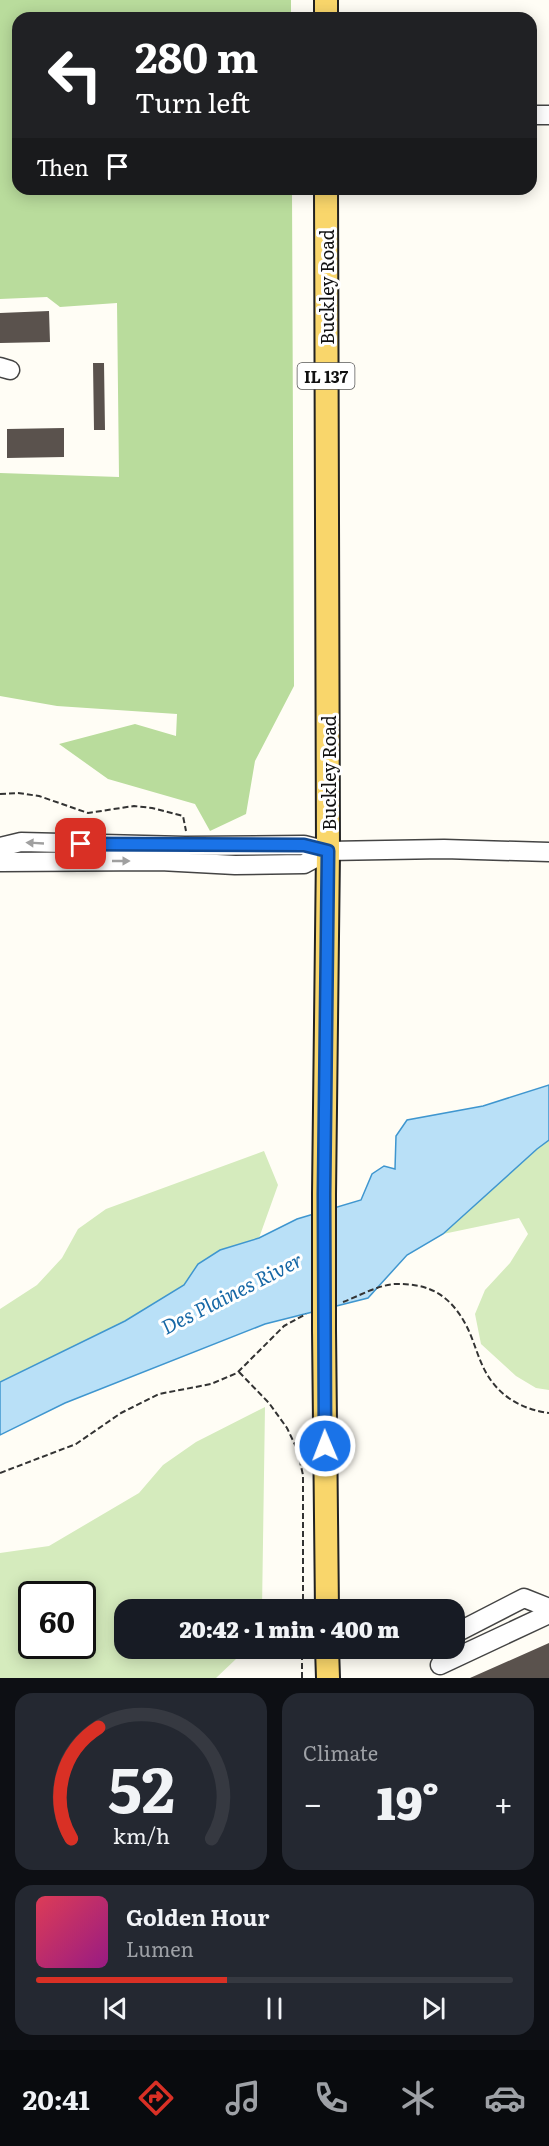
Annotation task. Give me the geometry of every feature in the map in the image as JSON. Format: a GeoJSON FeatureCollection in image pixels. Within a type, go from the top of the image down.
{"type":"FeatureCollection","features":[{"type":"Feature","properties":{"kind":"main road","name":"Buckley Road"},"geometry":{"type":"LineString","coordinates":[[326,195],[328,851],[324,1330],[327,1599]]}},
{"type":"Feature","properties":{"kind":"main road"},"geometry":{"type":"LineString","coordinates":[[327,1659],[328,1678]]}},
{"type":"Feature","properties":{"kind":"street"},"geometry":{"type":"LineString","coordinates":[[0,847],[21,842],[185,846],[304,845],[328,851],[444,849],[549,852]]}},
{"type":"Feature","properties":{"kind":"street"},"geometry":{"type":"LineString","coordinates":[[242,846],[242,864]]}},
{"type":"Feature","properties":{"kind":"street"},"geometry":{"type":"LineString","coordinates":[[0,862],[160,861],[304,864],[328,851]]}},
{"type":"Feature","properties":{"kind":"street"},"geometry":{"type":"LineString","coordinates":[[465,1628],[524,1598],[549,1608]]}},
{"type":"Feature","properties":{"kind":"street"},"geometry":{"type":"LineString","coordinates":[[441,1664],[549,1614]]}},
{"type":"Feature","properties":{"kind":"path"},"geometry":{"type":"LineString","coordinates":[[0,794],[18,793],[39,796],[88,813],[134,806],[183,816],[186,825],[185,846]]}},
{"type":"Feature","properties":{"kind":"path"},"geometry":{"type":"LineString","coordinates":[[378,1289],[393,1284],[425,1286],[441,1293],[466,1325],[479,1360],[492,1382],[504,1395],[519,1404],[549,1413]]}},
{"type":"Feature","properties":{"kind":"path"},"geometry":{"type":"LineString","coordinates":[[0,1473],[76,1444],[121,1413],[159,1394],[211,1384],[238,1371],[284,1326]]}},
{"type":"Feature","properties":{"kind":"path"},"geometry":{"type":"LineString","coordinates":[[238,1371],[269,1403],[287,1428],[297,1449],[304,1492],[303,1599]]}},
{"type":"Feature","properties":{"kind":"path"},"geometry":{"type":"LineString","coordinates":[[302,1659],[302,1678]]}},
{"type":"Feature","properties":{"kind":"green space"},"geometry":{"type":"Polygon","coordinates":[[[0,0],[291,0],[291,12],[12,12],[12,195],[292,195],[294,686],[255,761],[246,814],[210,831],[195,804],[108,779],[59,744],[135,724],[176,736],[177,714],[57,706],[0,696],[0,473],[119,477],[117,303],[60,307],[47,297],[0,299],[0,0]]]}},
{"type":"Feature","properties":{"kind":"green space"},"geometry":{"type":"Polygon","coordinates":[[[549,1140],[549,1390],[536,1388],[516,1376],[481,1344],[475,1314],[485,1290],[510,1263],[528,1234],[519,1218],[443,1234],[549,1140]]]}},
{"type":"Feature","properties":{"kind":"green space"},"geometry":{"type":"Polygon","coordinates":[[[264,1151],[278,1185],[259,1238],[220,1250],[198,1264],[184,1285],[125,1321],[0,1382],[0,1309],[37,1285],[62,1258],[78,1229],[106,1209],[264,1151]]]}},
{"type":"Feature","properties":{"kind":"green space"},"geometry":{"type":"Polygon","coordinates":[[[265,1407],[262,1599],[114,1599],[114,1659],[236,1659],[216,1678],[0,1678],[0,1553],[49,1546],[139,1493],[163,1465],[196,1442],[265,1407]]]}},
{"type":"Feature","properties":{"kind":"water","name":"Des Plaines River"},"geometry":{"type":"Polygon","coordinates":[[[549,1085],[549,1140],[443,1234],[407,1255],[368,1298],[265,1324],[65,1403],[0,1435],[0,1382],[125,1321],[184,1285],[198,1264],[220,1250],[259,1238],[297,1219],[361,1200],[372,1174],[384,1166],[395,1169],[396,1136],[407,1120],[483,1106],[549,1085]]]}},
{"type":"Feature","properties":{"kind":"building"},"geometry":{"type":"Polygon","coordinates":[[[49,311],[50,342],[0,343],[0,313],[49,311]]]}},
{"type":"Feature","properties":{"kind":"building"},"geometry":{"type":"Polygon","coordinates":[[[93,363],[104,363],[105,430],[94,430],[93,363]]]}},
{"type":"Feature","properties":{"kind":"building"},"geometry":{"type":"Polygon","coordinates":[[[64,428],[64,457],[7,458],[7,429],[64,428]]]}},
{"type":"Feature","properties":{"kind":"building"},"geometry":{"type":"Polygon","coordinates":[[[549,1643],[549,1678],[470,1678],[549,1643]]]}},
{"type":"Feature","properties":{"kind":"route"},"geometry":{"type":"LineString","coordinates":[[81,844],[304,845],[328,851],[324,1194],[325,1446]]}}]}
